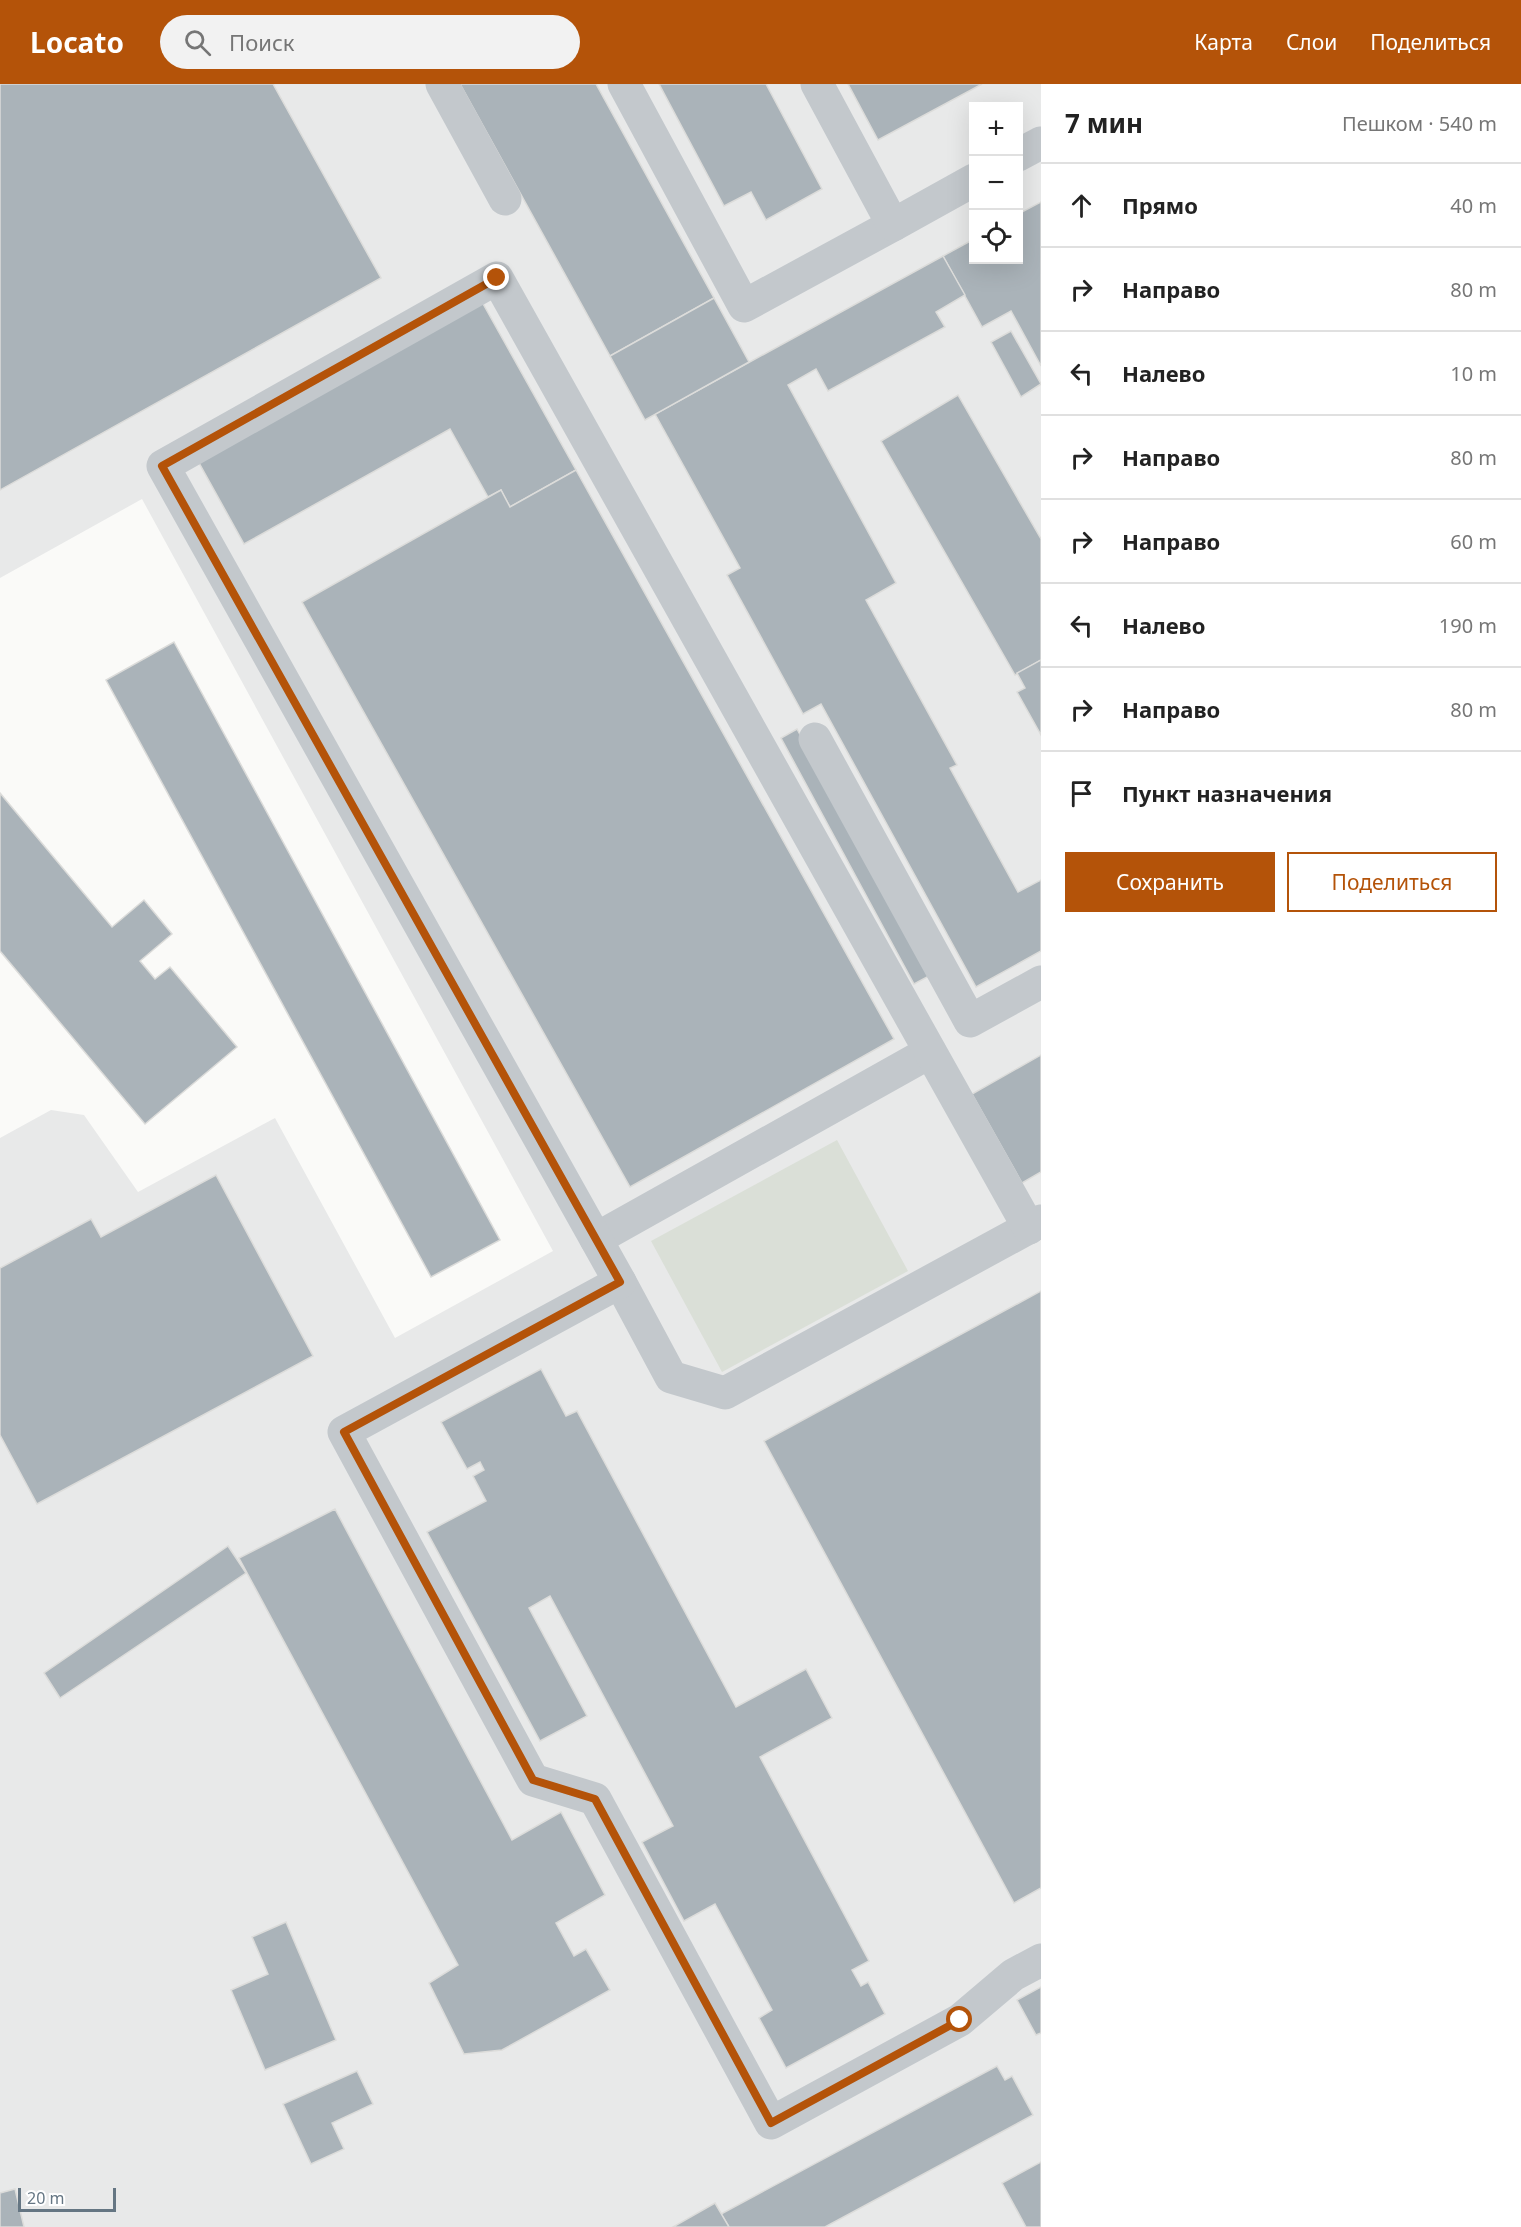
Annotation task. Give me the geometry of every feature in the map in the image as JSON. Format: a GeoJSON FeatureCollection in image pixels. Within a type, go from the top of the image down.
{"type":"FeatureCollection","features":[{"type":"Feature","properties":{"kind":"lane"},"geometry":{"type":"LineString","coordinates":[[442,84],[505,199]]}},
{"type":"Feature","properties":{"kind":"lane"},"geometry":{"type":"LineString","coordinates":[[624,84],[744,306],[969,183]]}},
{"type":"Feature","properties":{"kind":"lane"},"geometry":{"type":"LineString","coordinates":[[817,84],[893,225]]}},
{"type":"Feature","properties":{"kind":"lane"},"geometry":{"type":"LineString","coordinates":[[1023,152],[1041,143]]}},
{"type":"Feature","properties":{"kind":"lane"},"geometry":{"type":"LineString","coordinates":[[497,278],[930,1052],[1035,1224],[725,1393],[671,1377],[596,1239],[162,466],[497,278]]}},
{"type":"Feature","properties":{"kind":"lane"},"geometry":{"type":"LineString","coordinates":[[815,739],[970,1021],[1041,982]]}},
{"type":"Feature","properties":{"kind":"lane"},"geometry":{"type":"LineString","coordinates":[[596,1239],[930,1052]]}},
{"type":"Feature","properties":{"kind":"lane"},"geometry":{"type":"LineString","coordinates":[[620,1282],[344,1432],[533,1780],[595,1799],[771,2123],[960,2020],[1013,1975],[1041,1960]]}},
{"type":"Feature","properties":{"kind":"shaded area"},"geometry":{"type":"Polygon","coordinates":[[[0,84],[1041,84],[1041,2227],[0,2227],[0,1138],[51,1110],[84,1115],[138,1192],[275,1118],[395,1338],[553,1251],[142,499],[0,578],[0,84]]]}},
{"type":"Feature","properties":{"kind":"shaded area"},"geometry":{"type":"Polygon","coordinates":[[[837,1140],[908,1271],[722,1372],[651,1241],[837,1140]]]}},
{"type":"Feature","properties":{"kind":"building"},"geometry":{"type":"Polygon","coordinates":[[[0,84],[273,84],[381,278],[0,490],[0,84]]]}},
{"type":"Feature","properties":{"kind":"building"},"geometry":{"type":"Polygon","coordinates":[[[460,84],[596,84],[714,298],[610,356],[460,84]]]}},
{"type":"Feature","properties":{"kind":"building"},"geometry":{"type":"Polygon","coordinates":[[[659,84],[766,84],[822,189],[766,220],[751,192],[724,206],[659,84]]]}},
{"type":"Feature","properties":{"kind":"building"},"geometry":{"type":"Polygon","coordinates":[[[848,84],[982,84],[878,140],[848,84]]]}},
{"type":"Feature","properties":{"kind":"building"},"geometry":{"type":"Polygon","coordinates":[[[1041,202],[1041,366],[1011,311],[982,327],[943,256],[969,242],[969,264],[1023,264],[1023,211],[1041,202]]]}},
{"type":"Feature","properties":{"kind":"building"},"geometry":{"type":"Polygon","coordinates":[[[943,256],[965,295],[936,312],[945,327],[828,391],[816,369],[788,385],[896,583],[866,600],[957,765],[950,768],[1018,892],[1041,880],[1041,951],[976,987],[821,704],[803,714],[727,575],[740,568],[655,414],[943,256]]]}},
{"type":"Feature","properties":{"kind":"building"},"geometry":{"type":"Polygon","coordinates":[[[714,298],[749,362],[645,420],[610,356],[714,298]]]}},
{"type":"Feature","properties":{"kind":"building"},"geometry":{"type":"Polygon","coordinates":[[[482,302],[576,470],[510,507],[501,490],[488,497],[450,429],[244,544],[198,461],[482,302]]]}},
{"type":"Feature","properties":{"kind":"building"},"geometry":{"type":"Polygon","coordinates":[[[1011,331],[1041,384],[1021,397],[991,342],[1011,331]]]}},
{"type":"Feature","properties":{"kind":"building"},"geometry":{"type":"Polygon","coordinates":[[[958,395],[1041,539],[1041,660],[1015,675],[881,441],[958,395]]]}},
{"type":"Feature","properties":{"kind":"building"},"geometry":{"type":"Polygon","coordinates":[[[576,470],[894,1039],[630,1187],[302,602],[501,490],[510,507],[576,470]]]}},
{"type":"Feature","properties":{"kind":"building"},"geometry":{"type":"Polygon","coordinates":[[[174,642],[500,1240],[431,1277],[106,680],[174,642]]]}},
{"type":"Feature","properties":{"kind":"building"},"geometry":{"type":"Polygon","coordinates":[[[1041,660],[1041,735],[1017,692],[1025,688],[1017,673],[1041,660]]]}},
{"type":"Feature","properties":{"kind":"building"},"geometry":{"type":"Polygon","coordinates":[[[797,729],[931,975],[914,984],[781,738],[797,729]]]}},
{"type":"Feature","properties":{"kind":"building"},"geometry":{"type":"Polygon","coordinates":[[[0,793],[112,927],[144,900],[172,934],[140,961],[155,979],[170,967],[237,1047],[145,1124],[0,951],[0,793]]]}},
{"type":"Feature","properties":{"kind":"building"},"geometry":{"type":"Polygon","coordinates":[[[1041,1055],[1041,1172],[1022,1183],[972,1094],[1041,1055]]]}},
{"type":"Feature","properties":{"kind":"building"},"geometry":{"type":"Polygon","coordinates":[[[216,1175],[313,1356],[37,1504],[0,1435],[0,1268],[91,1219],[101,1237],[216,1175]]]}},
{"type":"Feature","properties":{"kind":"building"},"geometry":{"type":"Polygon","coordinates":[[[1041,1291],[1041,1888],[1014,1903],[764,1441],[1041,1291]]]}},
{"type":"Feature","properties":{"kind":"building"},"geometry":{"type":"Polygon","coordinates":[[[541,1369],[566,1416],[577,1411],[736,1707],[806,1669],[832,1718],[760,1757],[869,1961],[852,1970],[861,1986],[868,1982],[885,2014],[786,2068],[759,2018],[772,2010],[715,1904],[684,1921],[642,1842],[673,1826],[550,1596],[529,1608],[587,1716],[540,1741],[427,1532],[486,1501],[473,1476],[484,1470],[480,1462],[467,1469],[441,1422],[541,1369]]]}},
{"type":"Feature","properties":{"kind":"building"},"geometry":{"type":"Polygon","coordinates":[[[335,1509],[512,1840],[561,1812],[605,1895],[556,1923],[574,1956],[586,1949],[610,1990],[502,2050],[464,2054],[429,1983],[458,1965],[239,1558],[335,1509]]]}},
{"type":"Feature","properties":{"kind":"building"},"geometry":{"type":"Polygon","coordinates":[[[228,1546],[246,1573],[60,1698],[44,1673],[228,1546]]]}},
{"type":"Feature","properties":{"kind":"building"},"geometry":{"type":"Polygon","coordinates":[[[286,1922],[336,2040],[265,2070],[231,1990],[268,1974],[252,1937],[286,1922]]]}},
{"type":"Feature","properties":{"kind":"building"},"geometry":{"type":"Polygon","coordinates":[[[1041,1987],[1041,2033],[1036,2035],[1017,2000],[1041,1987]]]}},
{"type":"Feature","properties":{"kind":"building"},"geometry":{"type":"Polygon","coordinates":[[[997,2066],[1005,2080],[1012,2076],[1033,2115],[825,2227],[729,2227],[721,2214],[997,2066]]]}},
{"type":"Feature","properties":{"kind":"building"},"geometry":{"type":"Polygon","coordinates":[[[357,2071],[373,2104],[332,2123],[344,2149],[311,2164],[283,2104],[357,2071]]]}},
{"type":"Feature","properties":{"kind":"building"},"geometry":{"type":"Polygon","coordinates":[[[1041,2162],[1041,2227],[1026,2227],[1002,2183],[1041,2162]]]}},
{"type":"Feature","properties":{"kind":"building"},"geometry":{"type":"Polygon","coordinates":[[[15,2189],[24,2227],[0,2227],[0,2193],[15,2189]]]}},
{"type":"Feature","properties":{"kind":"building"},"geometry":{"type":"Polygon","coordinates":[[[715,2203],[729,2227],[673,2227],[715,2203]]]}},
{"type":"Feature","properties":{"kind":"route"},"geometry":{"type":"LineString","coordinates":[[497,278],[162,466],[620,1282],[344,1432],[533,1780],[595,1799],[771,2123],[960,2020]]}}]}
